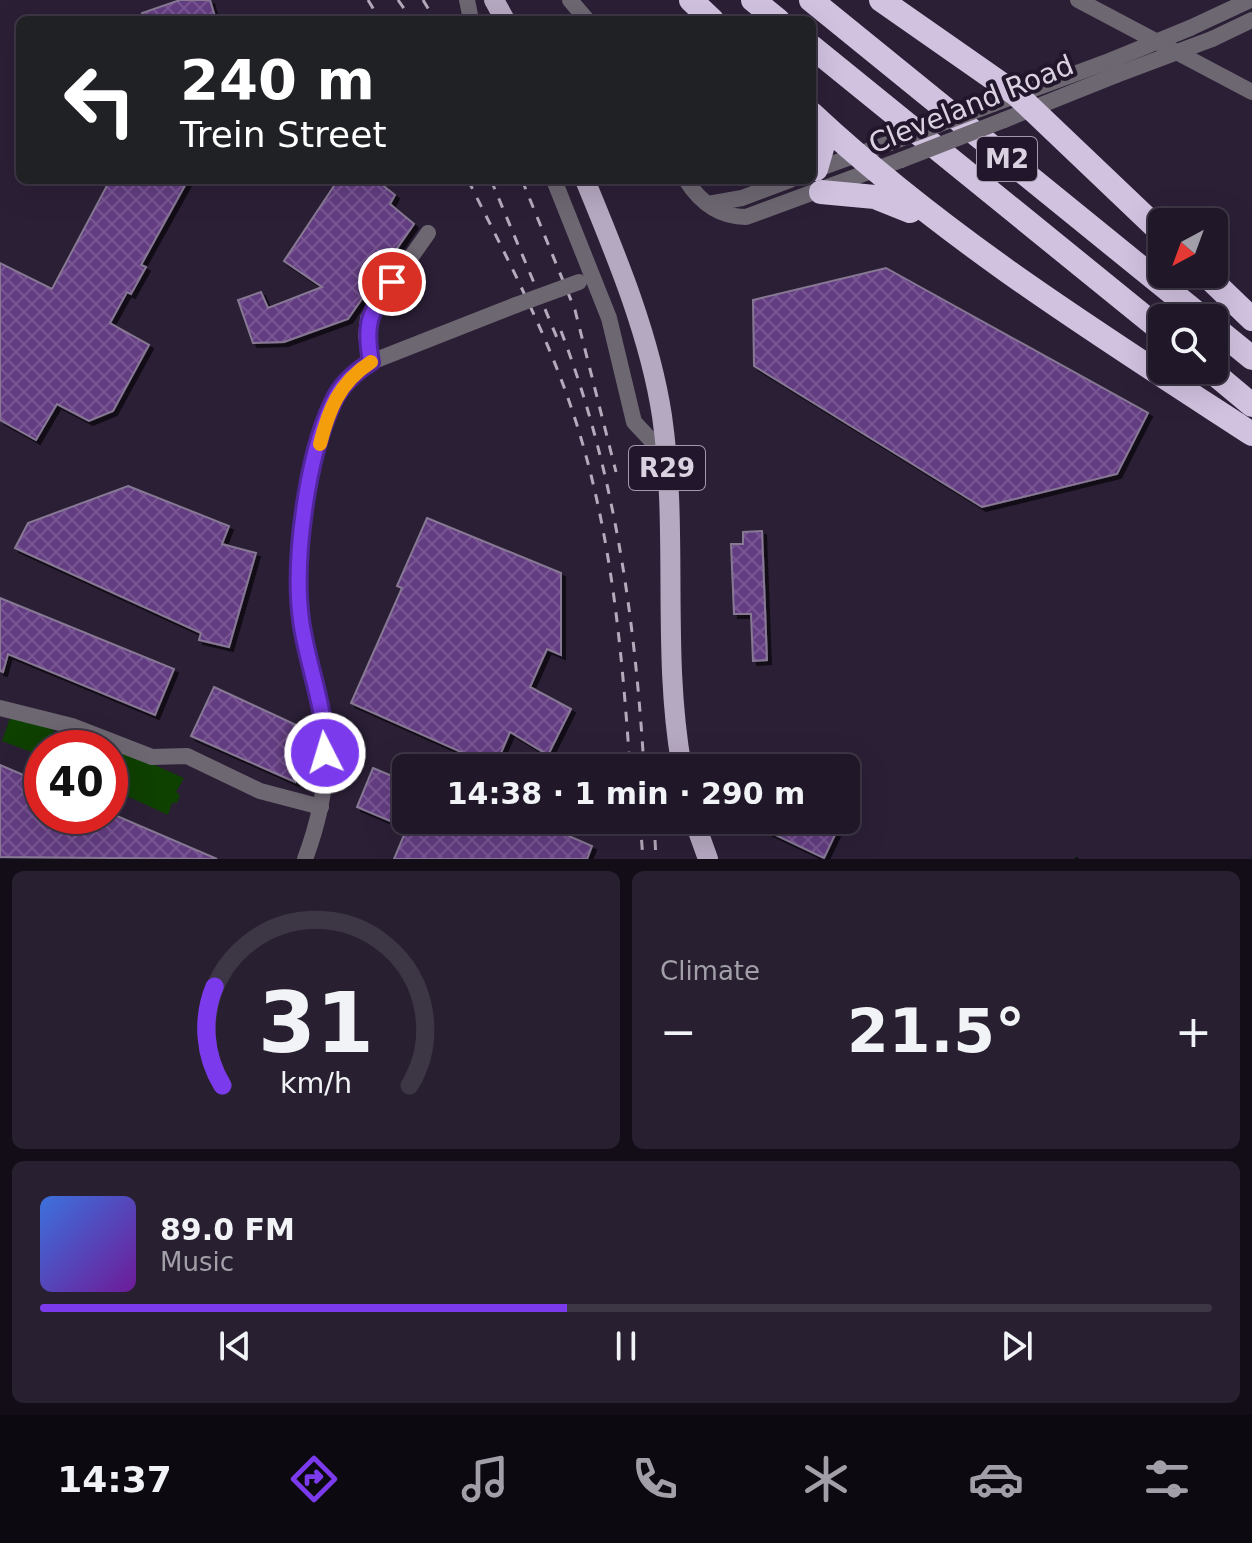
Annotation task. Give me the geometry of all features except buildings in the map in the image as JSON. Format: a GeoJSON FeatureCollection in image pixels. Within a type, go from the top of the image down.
{"type":"FeatureCollection","features":[{"type":"Feature","properties":{"kind":"highway"},"geometry":{"type":"LineString","coordinates":[[691,0],[708,16]]}},
{"type":"Feature","properties":{"kind":"highway"},"geometry":{"type":"LineString","coordinates":[[753,0],[773,16]]}},
{"type":"Feature","properties":{"kind":"highway","name":"M2"},"geometry":{"type":"LineString","coordinates":[[811,0],[1186,304]]}},
{"type":"Feature","properties":{"kind":"highway"},"geometry":{"type":"LineString","coordinates":[[881,0],[1024,101],[1148,220]]}},
{"type":"Feature","properties":{"kind":"highway","name":"M2"},"geometry":{"type":"LineString","coordinates":[[816,50],[1148,320]]}},
{"type":"Feature","properties":{"kind":"highway"},"geometry":{"type":"LineString","coordinates":[[816,118],[865,163],[1010,273]]}},
{"type":"Feature","properties":{"kind":"highway"},"geometry":{"type":"LineString","coordinates":[[816,122],[823,145],[816,177],[889,201],[1010,273],[1252,434]]}},
{"type":"Feature","properties":{"kind":"highway"},"geometry":{"type":"LineString","coordinates":[[1220,288],[1252,319]]}},
{"type":"Feature","properties":{"kind":"highway"},"geometry":{"type":"LineString","coordinates":[[1228,338],[1252,358]]}},
{"type":"Feature","properties":{"kind":"highway"},"geometry":{"type":"LineString","coordinates":[[1227,384],[1252,405]]}},
{"type":"Feature","properties":{"kind":"main road","name":"R29"},"geometry":{"type":"LineString","coordinates":[[586,184],[642,336],[662,415],[672,540],[670,616],[681,754]]}},
{"type":"Feature","properties":{"kind":"main road"},"geometry":{"type":"LineString","coordinates":[[699,834],[708,859]]}},
{"type":"Feature","properties":{"kind":"street"},"geometry":{"type":"LineString","coordinates":[[570,0],[584,16]]}},
{"type":"Feature","properties":{"kind":"street"},"geometry":{"type":"LineString","coordinates":[[1078,0],[1252,92]]}},
{"type":"Feature","properties":{"kind":"street","name":"Cleveland Road"},"geometry":{"type":"LineString","coordinates":[[1114,67],[1250,0]]}},
{"type":"Feature","properties":{"kind":"street","name":"Cleveland Road"},"geometry":{"type":"LineString","coordinates":[[816,177],[865,163],[887,144],[993,104],[1024,101],[1114,67],[1212,39],[1252,20]]}},
{"type":"Feature","properties":{"kind":"street","name":"Cleveland Road"},"geometry":{"type":"LineString","coordinates":[[816,177],[865,163],[901,160],[1004,120],[1024,101]]}},
{"type":"Feature","properties":{"kind":"street"},"geometry":{"type":"LineString","coordinates":[[555,184],[586,279],[617,344],[634,422],[666,456]]}},
{"type":"Feature","properties":{"kind":"street","name":"Cleveland Road"},"geometry":{"type":"LineString","coordinates":[[690,184],[721,214],[746,217],[804,184]]}},
{"type":"Feature","properties":{"kind":"street"},"geometry":{"type":"LineString","coordinates":[[708,204],[742,198],[779,184]]}},
{"type":"Feature","properties":{"kind":"street"},"geometry":{"type":"LineString","coordinates":[[371,362],[366,336],[368,318],[428,233]]}},
{"type":"Feature","properties":{"kind":"street"},"geometry":{"type":"LineString","coordinates":[[305,859],[321,807],[326,735],[300,616],[300,533],[333,402],[354,374],[371,362],[586,279]]}},
{"type":"Feature","properties":{"kind":"street"},"geometry":{"type":"LineString","coordinates":[[0,708],[72,726],[152,757],[187,756],[260,791],[321,807]]}},
{"type":"Feature","properties":{"kind":"green space"},"geometry":{"type":"Polygon","coordinates":[[[11,715],[54,730],[24,730],[24,749],[2,741],[11,715]]]}},
{"type":"Feature","properties":{"kind":"green space"},"geometry":{"type":"Polygon","coordinates":[[[128,753],[184,778],[176,792],[180,795],[177,803],[172,803],[168,815],[128,796],[128,753]]]}},
{"type":"Feature","properties":{"kind":"railway"},"geometry":{"type":"LineString","coordinates":[[368,0],[378,16]]}},
{"type":"Feature","properties":{"kind":"railway"},"geometry":{"type":"LineString","coordinates":[[398,0],[409,16]]}},
{"type":"Feature","properties":{"kind":"railway"},"geometry":{"type":"LineString","coordinates":[[423,0],[433,16]]}},
{"type":"Feature","properties":{"kind":"railway"},"geometry":{"type":"LineString","coordinates":[[470,184],[541,331],[566,393],[589,467],[614,595],[629,754]]}},
{"type":"Feature","properties":{"kind":"railway"},"geometry":{"type":"LineString","coordinates":[[493,184],[560,345]]}},
{"type":"Feature","properties":{"kind":"railway"},"geometry":{"type":"LineString","coordinates":[[524,184],[575,310],[616,472]]}},
{"type":"Feature","properties":{"kind":"railway"},"geometry":{"type":"LineString","coordinates":[[561,331],[580,384],[609,492],[628,601],[643,754]]}},
{"type":"Feature","properties":{"kind":"railway"},"geometry":{"type":"LineString","coordinates":[[641,834],[643,859]]}},
{"type":"Feature","properties":{"kind":"railway"},"geometry":{"type":"LineString","coordinates":[[655,834],[656,859]]}},
{"type":"Feature","properties":{"kind":"slow traffic"},"geometry":{"type":"LineString","coordinates":[[320,444],[327,417],[339,391],[354,374],[371,362]]}},
{"type":"Feature","properties":{"kind":"route"},"geometry":{"type":"LineString","coordinates":[[325,753],[326,735],[321,704],[300,616],[300,533],[327,417],[339,391],[354,374],[371,362],[366,336],[368,318],[392,282]]}}]}
